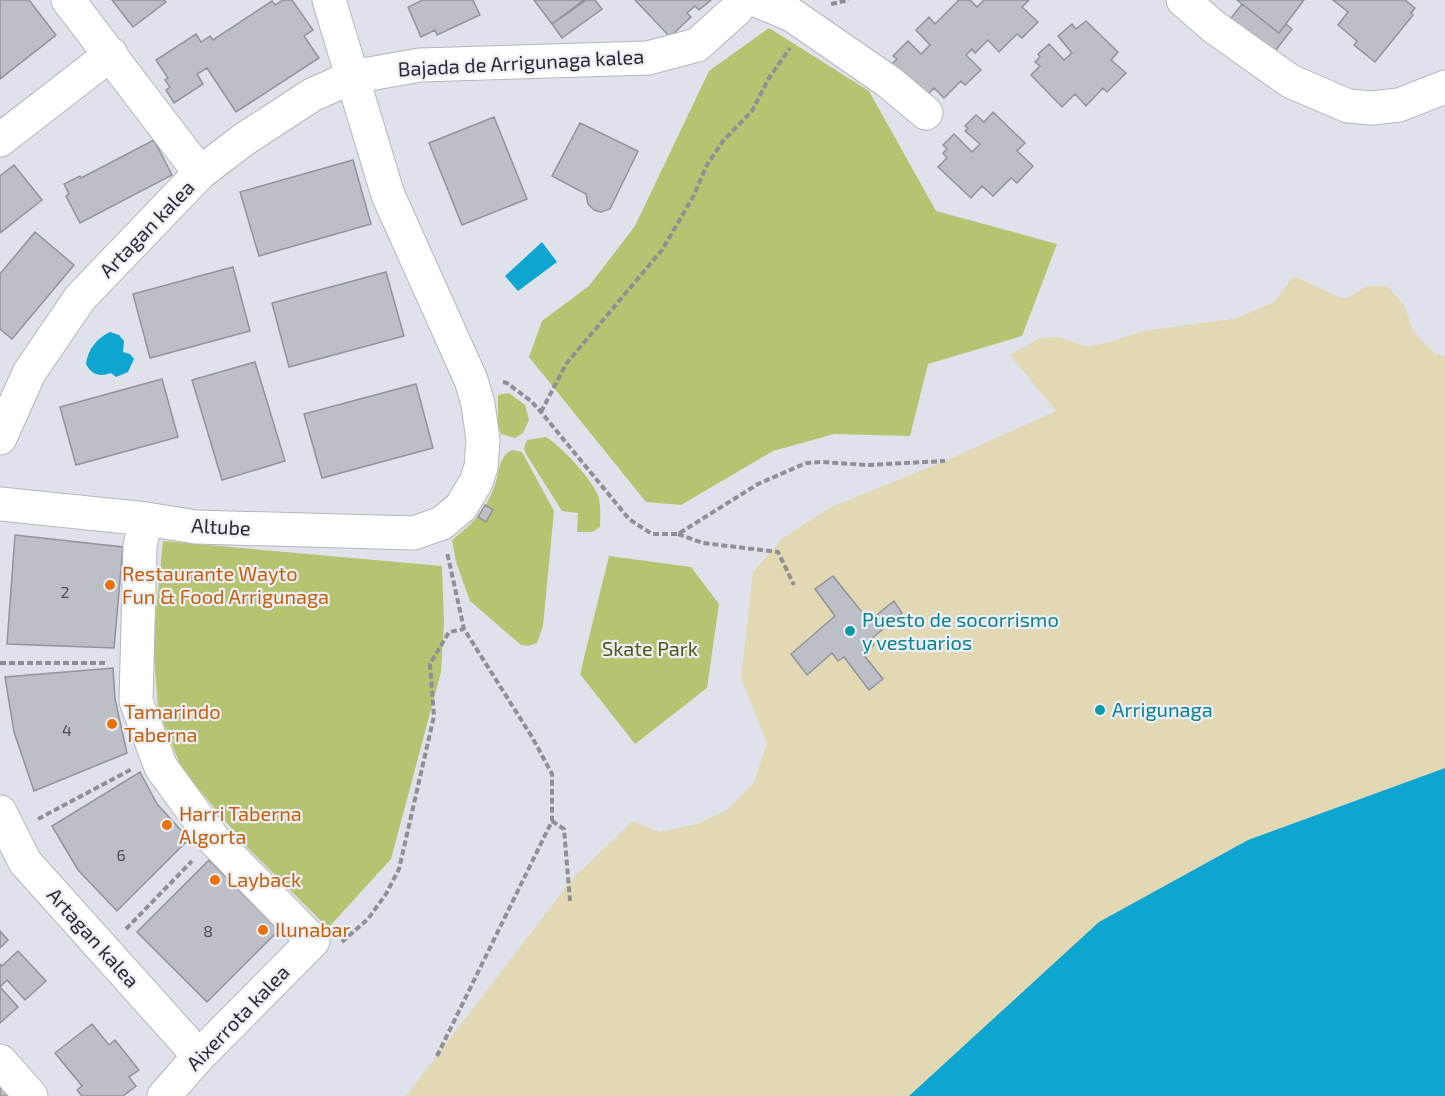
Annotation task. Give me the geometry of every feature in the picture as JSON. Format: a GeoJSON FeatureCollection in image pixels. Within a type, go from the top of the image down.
{"type":"FeatureCollection","features":[{"type":"Feature","properties":{"kind":"street"},"geometry":{"type":"LineString","coordinates":[[68,0],[200,173]]}},
{"type":"Feature","properties":{"kind":"street"},"geometry":{"type":"LineString","coordinates":[[329,0],[388,195],[471,380],[483,440],[481,467],[476,482],[461,507],[442,523]]}},
{"type":"Feature","properties":{"kind":"street","name":"Bajada de Arrigunaga kalea"},"geometry":{"type":"LineString","coordinates":[[352,77],[420,65],[648,58],[697,45],[737,9],[742,0]]}},
{"type":"Feature","properties":{"kind":"street"},"geometry":{"type":"LineString","coordinates":[[756,0],[792,15],[889,82],[926,113]]}},
{"type":"Feature","properties":{"kind":"street"},"geometry":{"type":"LineString","coordinates":[[1183,0],[1214,27],[1290,81],[1348,106],[1372,108],[1399,105],[1445,87]]}},
{"type":"Feature","properties":{"kind":"street"},"geometry":{"type":"LineString","coordinates":[[0,140],[111,54]]}},
{"type":"Feature","properties":{"kind":"street","name":"Artagan kalea"},"geometry":{"type":"LineString","coordinates":[[0,438],[29,373],[80,298],[200,173],[243,140],[312,95],[352,77]]}},
{"type":"Feature","properties":{"kind":"street","name":"Altube"},"geometry":{"type":"LineString","coordinates":[[0,504],[146,519],[196,527],[414,533],[442,523]]}},
{"type":"Feature","properties":{"kind":"street","name":"Aixerrota kalea"},"geometry":{"type":"LineString","coordinates":[[146,519],[140,546],[136,701],[161,767],[214,840],[313,941],[199,1056],[164,1096]]}},
{"type":"Feature","properties":{"kind":"street","name":"Artagan kalea"},"geometry":{"type":"LineString","coordinates":[[0,812],[25,862],[199,1056]]}},
{"type":"Feature","properties":{"kind":"street"},"geometry":{"type":"LineString","coordinates":[[0,1061],[31,1096]]}},
{"type":"Feature","properties":{"kind":"path"},"geometry":{"type":"LineString","coordinates":[[541,412],[566,364],[662,250],[693,197],[707,165],[723,141],[752,111],[769,78],[811,19],[829,4],[849,0]]}},
{"type":"Feature","properties":{"kind":"path"},"geometry":{"type":"LineString","coordinates":[[471,380],[490,379],[507,382],[531,401],[629,519],[652,534],[678,534],[703,543],[778,552],[794,585]]}},
{"type":"Feature","properties":{"kind":"path"},"geometry":{"type":"LineString","coordinates":[[678,534],[758,484],[806,463],[867,465],[945,460]]}},
{"type":"Feature","properties":{"kind":"path"},"geometry":{"type":"LineString","coordinates":[[437,1056],[552,821],[552,774],[532,737],[464,629],[447,560],[446,534],[442,523]]}},
{"type":"Feature","properties":{"kind":"path"},"geometry":{"type":"LineString","coordinates":[[357,927],[368,919],[386,894],[399,869],[434,716],[430,664],[450,632],[464,629]]}},
{"type":"Feature","properties":{"kind":"path"},"geometry":{"type":"LineString","coordinates":[[0,663],[92,662]]}},
{"type":"Feature","properties":{"kind":"path"},"geometry":{"type":"LineString","coordinates":[[57,809],[115,777]]}},
{"type":"Feature","properties":{"kind":"path"},"geometry":{"type":"LineString","coordinates":[[552,821],[564,829],[570,901]]}},
{"type":"Feature","properties":{"kind":"path"},"geometry":{"type":"LineString","coordinates":[[132,923],[184,869]]}},
{"type":"Feature","properties":{"kind":"green space"},"geometry":{"type":"Polygon","coordinates":[[[769,28],[869,91],[936,211],[1057,244],[1022,336],[928,364],[910,436],[834,434],[773,451],[681,505],[646,502],[529,357],[542,321],[589,286],[635,226],[709,71],[769,28]]]}},
{"type":"Feature","properties":{"kind":"green space"},"geometry":{"type":"Polygon","coordinates":[[[509,393],[525,405],[529,420],[523,433],[515,438],[501,434],[498,425],[498,395],[509,393]]]}},
{"type":"Feature","properties":{"kind":"green space"},"geometry":{"type":"Polygon","coordinates":[[[546,437],[576,464],[596,491],[600,502],[600,527],[592,532],[577,532],[578,513],[562,511],[526,454],[524,448],[527,440],[546,437]]]}},
{"type":"Feature","properties":{"kind":"green space"},"geometry":{"type":"Polygon","coordinates":[[[513,450],[522,452],[554,511],[543,626],[537,643],[528,646],[521,645],[470,601],[456,562],[452,540],[483,510],[495,485],[502,460],[508,452],[513,450]]]}},
{"type":"Feature","properties":{"kind":"green space"},"geometry":{"type":"Polygon","coordinates":[[[163,541],[442,566],[444,623],[441,672],[391,859],[328,928],[247,847],[182,769],[158,709],[153,643],[163,541]]]}},
{"type":"Feature","properties":{"kind":"green space","name":"Skate Park"},"geometry":{"type":"Polygon","coordinates":[[[609,556],[691,567],[719,604],[707,688],[635,744],[580,674],[609,556]]]}},
{"type":"Feature","properties":{"kind":"sand","name":"Arrigunaga"},"geometry":{"type":"Polygon","coordinates":[[[1294,276],[1341,298],[1350,297],[1366,286],[1387,286],[1404,305],[1413,331],[1435,354],[1445,356],[1445,768],[1248,840],[1099,922],[909,1096],[406,1096],[573,878],[633,821],[659,832],[697,824],[727,810],[754,783],[767,743],[741,678],[753,572],[783,538],[829,508],[945,461],[1056,411],[1010,355],[1040,338],[1059,337],[1088,347],[1144,331],[1237,318],[1274,302],[1294,276]]]}},
{"type":"Feature","properties":{"kind":"water"},"geometry":{"type":"Polygon","coordinates":[[[542,242],[557,262],[518,291],[505,276],[542,242]]]}},
{"type":"Feature","properties":{"kind":"water"},"geometry":{"type":"Polygon","coordinates":[[[110,332],[119,335],[124,341],[123,352],[130,354],[134,359],[128,372],[116,377],[111,373],[96,374],[86,364],[94,345],[110,332]]]}},
{"type":"Feature","properties":{"kind":"water"},"geometry":{"type":"Polygon","coordinates":[[[1445,768],[1445,1096],[909,1096],[1099,922],[1248,840],[1445,768]]]}},
{"type":"Feature","properties":{"kind":"building"},"geometry":{"type":"Polygon","coordinates":[[[0,0],[29,0],[56,35],[0,79],[0,0]]]}},
{"type":"Feature","properties":{"kind":"building"},"geometry":{"type":"Polygon","coordinates":[[[112,0],[164,0],[166,2],[133,27],[112,0]]]}},
{"type":"Feature","properties":{"kind":"building"},"geometry":{"type":"Polygon","coordinates":[[[283,0],[292,0],[313,30],[304,36],[319,58],[236,112],[207,68],[197,74],[203,84],[174,103],[166,90],[170,87],[165,80],[168,78],[156,60],[196,34],[201,42],[210,36],[213,40],[272,1],[275,5],[283,0]]]}},
{"type":"Feature","properties":{"kind":"building"},"geometry":{"type":"Polygon","coordinates":[[[423,0],[473,0],[480,15],[437,35],[435,30],[421,37],[408,7],[423,0]]]}},
{"type":"Feature","properties":{"kind":"building"},"geometry":{"type":"Polygon","coordinates":[[[534,0],[584,0],[585,1],[552,24],[534,0]]]}},
{"type":"Feature","properties":{"kind":"building"},"geometry":{"type":"Polygon","coordinates":[[[584,0],[595,0],[602,9],[562,38],[552,24],[584,0]]]}},
{"type":"Feature","properties":{"kind":"building"},"geometry":{"type":"Polygon","coordinates":[[[635,0],[711,0],[699,10],[695,6],[687,13],[691,17],[670,37],[635,0]]]}},
{"type":"Feature","properties":{"kind":"building"},"geometry":{"type":"Polygon","coordinates":[[[959,0],[970,0],[977,7],[984,0],[1029,0],[1022,7],[1038,22],[1022,38],[1017,34],[999,52],[988,40],[975,53],[972,49],[966,55],[981,70],[965,85],[961,81],[944,98],[934,88],[921,101],[888,68],[897,59],[893,56],[908,41],[921,54],[930,45],[916,30],[929,17],[935,24],[959,0]]]}},
{"type":"Feature","properties":{"kind":"building"},"geometry":{"type":"Polygon","coordinates":[[[1237,0],[1304,0],[1279,33],[1237,0]]]}},
{"type":"Feature","properties":{"kind":"building"},"geometry":{"type":"Polygon","coordinates":[[[1333,0],[1405,0],[1415,8],[1411,13],[1413,15],[1375,62],[1354,45],[1357,41],[1338,25],[1348,12],[1333,0]]]}},
{"type":"Feature","properties":{"kind":"building"},"geometry":{"type":"Polygon","coordinates":[[[1242,4],[1279,33],[1286,24],[1292,29],[1272,55],[1228,22],[1242,4]]]}},
{"type":"Feature","properties":{"kind":"building"},"geometry":{"type":"Polygon","coordinates":[[[1086,21],[1118,52],[1111,60],[1126,73],[1107,92],[1103,88],[1086,106],[1075,94],[1062,107],[1031,75],[1040,66],[1035,62],[1040,57],[1038,54],[1049,44],[1064,60],[1072,53],[1058,36],[1072,24],[1076,29],[1086,21]]]}},
{"type":"Feature","properties":{"kind":"building"},"geometry":{"type":"Polygon","coordinates":[[[993,112],[1025,143],[1017,151],[1033,166],[1017,183],[1011,178],[993,196],[982,186],[971,198],[938,167],[947,158],[943,153],[947,149],[943,145],[954,134],[972,152],[980,144],[965,131],[968,128],[965,126],[976,115],[984,122],[993,112]]]}},
{"type":"Feature","properties":{"kind":"building"},"geometry":{"type":"Polygon","coordinates":[[[494,117],[527,199],[462,225],[429,143],[494,117]]]}},
{"type":"Feature","properties":{"kind":"building"},"geometry":{"type":"Polygon","coordinates":[[[580,123],[638,151],[610,209],[601,212],[594,210],[588,204],[586,194],[552,176],[580,123]]]}},
{"type":"Feature","properties":{"kind":"building"},"geometry":{"type":"Polygon","coordinates":[[[154,140],[172,175],[80,223],[66,196],[69,194],[64,184],[80,176],[81,178],[154,140]]]}},
{"type":"Feature","properties":{"kind":"building"},"geometry":{"type":"Polygon","coordinates":[[[353,160],[371,224],[259,256],[240,192],[353,160]]]}},
{"type":"Feature","properties":{"kind":"building"},"geometry":{"type":"Polygon","coordinates":[[[14,165],[42,200],[0,233],[0,176],[14,165]]]}},
{"type":"Feature","properties":{"kind":"building"},"geometry":{"type":"Polygon","coordinates":[[[35,232],[74,265],[12,339],[0,329],[0,274],[35,232]]]}},
{"type":"Feature","properties":{"kind":"building"},"geometry":{"type":"Polygon","coordinates":[[[233,267],[250,331],[150,358],[133,294],[233,267]]]}},
{"type":"Feature","properties":{"kind":"building"},"geometry":{"type":"Polygon","coordinates":[[[386,272],[404,336],[289,367],[272,303],[386,272]]]}},
{"type":"Feature","properties":{"kind":"building"},"geometry":{"type":"Polygon","coordinates":[[[255,362],[285,461],[222,480],[192,380],[255,362]]]}},
{"type":"Feature","properties":{"kind":"building"},"geometry":{"type":"Polygon","coordinates":[[[162,379],[178,437],[76,465],[60,407],[162,379]]]}},
{"type":"Feature","properties":{"kind":"building"},"geometry":{"type":"Polygon","coordinates":[[[416,384],[433,448],[322,478],[304,414],[416,384]]]}},
{"type":"Feature","properties":{"kind":"building"},"geometry":{"type":"Polygon","coordinates":[[[485,505],[493,510],[486,522],[478,517],[485,505]]]}},
{"type":"Feature","properties":{"kind":"building"},"geometry":{"type":"Polygon","coordinates":[[[15,535],[123,547],[114,648],[7,644],[15,535]]]}},
{"type":"Feature","properties":{"kind":"building","name":"Puesto de socorrismo y vestuarios"},"geometry":{"type":"Polygon","coordinates":[[[833,576],[869,621],[894,601],[902,613],[870,640],[874,645],[863,654],[883,679],[869,690],[844,657],[838,661],[832,653],[807,675],[791,654],[835,616],[815,589],[833,576]]]}},
{"type":"Feature","properties":{"kind":"building"},"geometry":{"type":"Polygon","coordinates":[[[113,668],[115,699],[127,753],[34,791],[14,732],[5,677],[113,668]]]}},
{"type":"Feature","properties":{"kind":"building"},"geometry":{"type":"Polygon","coordinates":[[[140,772],[157,804],[189,839],[117,911],[78,870],[52,826],[140,772]]]}},
{"type":"Feature","properties":{"kind":"building"},"geometry":{"type":"Polygon","coordinates":[[[209,860],[279,930],[207,1002],[137,932],[209,860]]]}},
{"type":"Feature","properties":{"kind":"building"},"geometry":{"type":"Polygon","coordinates":[[[0,931],[8,940],[0,948],[0,931]]]}},
{"type":"Feature","properties":{"kind":"building"},"geometry":{"type":"Polygon","coordinates":[[[18,951],[46,981],[25,1000],[7,980],[0,987],[0,964],[2,966],[18,951]]]}},
{"type":"Feature","properties":{"kind":"building"},"geometry":{"type":"Polygon","coordinates":[[[0,987],[18,1007],[0,1023],[0,987]]]}},
{"type":"Feature","properties":{"kind":"building"},"geometry":{"type":"Polygon","coordinates":[[[92,1024],[109,1045],[115,1040],[139,1070],[129,1077],[136,1086],[123,1096],[82,1096],[77,1090],[82,1086],[55,1053],[92,1024]]]}},
{"type":"Feature","properties":{"kind":"building"},"geometry":{"type":"Polygon","coordinates":[[[0,1078],[16,1096],[0,1096],[0,1078]]]}},
{"type":"Feature","properties":{"kind":"place","name":"Restaurante Wayto Fun & Food Arrigunaga"},"geometry":{"type":"Point","coordinates":[110,585]}},
{"type":"Feature","properties":{"kind":"place","name":"Puesto de socorrismo y vestuarios"},"geometry":{"type":"Point","coordinates":[850,631]}},
{"type":"Feature","properties":{"kind":"place","name":"Arrigunaga"},"geometry":{"type":"Point","coordinates":[1100,710]}},
{"type":"Feature","properties":{"kind":"place","name":"Tamarindo Taberna"},"geometry":{"type":"Point","coordinates":[112,724]}},
{"type":"Feature","properties":{"kind":"place","name":"Harri Taberna Algorta"},"geometry":{"type":"Point","coordinates":[167,825]}},
{"type":"Feature","properties":{"kind":"place","name":"Layback"},"geometry":{"type":"Point","coordinates":[215,880]}},
{"type":"Feature","properties":{"kind":"place","name":"Ilunabar"},"geometry":{"type":"Point","coordinates":[263,930]}}]}
